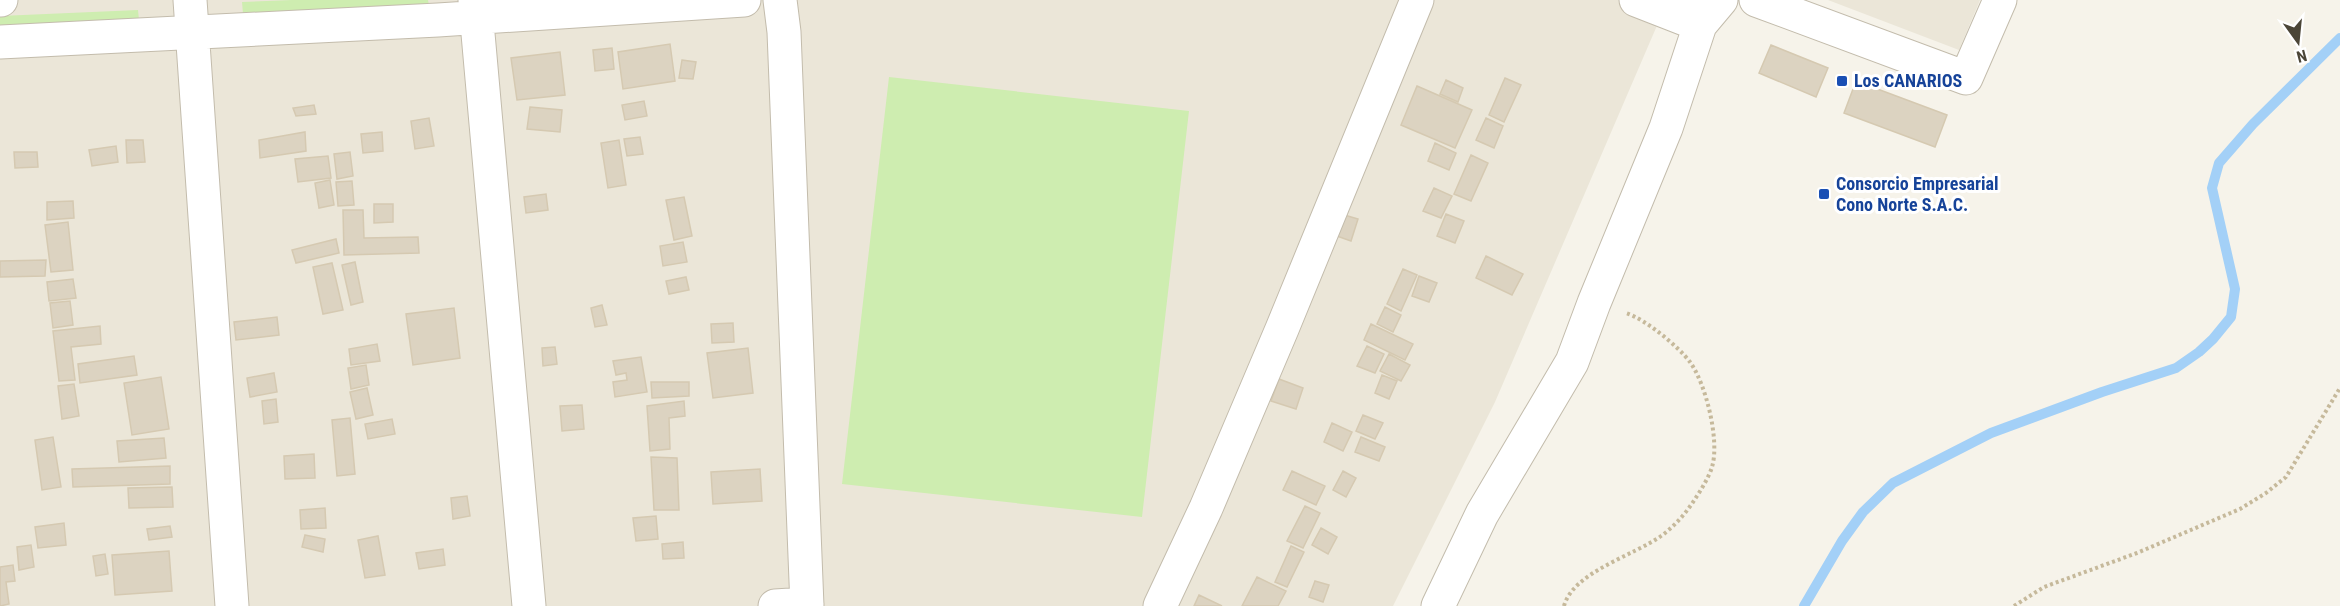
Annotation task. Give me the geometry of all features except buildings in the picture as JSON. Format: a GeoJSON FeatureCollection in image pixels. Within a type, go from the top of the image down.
{"type":"FeatureCollection","features":[{"type":"Feature","properties":{"kind":"street"},"geometry":{"type":"LineString","coordinates":[[190,0],[232,606]]}},
{"type":"Feature","properties":{"kind":"street"},"geometry":{"type":"LineString","coordinates":[[0,42],[192,33],[476,9],[744,0]]}},
{"type":"Feature","properties":{"kind":"street"},"geometry":{"type":"LineString","coordinates":[[775,606],[807,605],[785,44],[780,0]]}},
{"type":"Feature","properties":{"kind":"street"},"geometry":{"type":"LineString","coordinates":[[1160,606],[1210,498],[1282,329],[1417,0]]}},
{"type":"Feature","properties":{"kind":"street"},"geometry":{"type":"LineString","coordinates":[[1636,0],[1699,12],[1721,0]]}},
{"type":"Feature","properties":{"kind":"street"},"geometry":{"type":"LineString","coordinates":[[1756,0],[1966,78],[2000,0]]}},
{"type":"Feature","properties":{"kind":"street"},"geometry":{"type":"LineString","coordinates":[[476,9],[529,606]]}},
{"type":"Feature","properties":{"kind":"street"},"geometry":{"type":"LineString","coordinates":[[1438,606],[1482,514],[1572,362],[1666,128],[1699,12]]}},
{"type":"Feature","properties":{"kind":"path"},"geometry":{"type":"LineString","coordinates":[[1564,606],[1566,600],[1586,577],[1661,536],[1681,518],[1696,498],[1712,467],[1715,440],[1708,402],[1691,363],[1657,330],[1634,315],[1594,303]]}},
{"type":"Feature","properties":{"kind":"path"},"geometry":{"type":"LineString","coordinates":[[2014,606],[2044,587],[2137,553],[2240,509],[2266,494],[2286,477],[2340,388]]}},
{"type":"Feature","properties":{"kind":"shaded area"},"geometry":{"type":"Polygon","coordinates":[[[0,0],[1668,0],[1495,402],[1393,606],[0,606],[0,0]]]}},
{"type":"Feature","properties":{"kind":"shaded area"},"geometry":{"type":"Polygon","coordinates":[[[1828,0],[1980,0],[1959,50],[1828,0]]]}},
{"type":"Feature","properties":{"kind":"green space"},"geometry":{"type":"Polygon","coordinates":[[[428,0],[429,5],[243,14],[242,2],[428,0]]]}},
{"type":"Feature","properties":{"kind":"green space"},"geometry":{"type":"Polygon","coordinates":[[[138,10],[139,20],[0,27],[0,16],[138,10]]]}},
{"type":"Feature","properties":{"kind":"green space"},"geometry":{"type":"Polygon","coordinates":[[[889,77],[1189,111],[1142,517],[842,484],[889,77]]]}},
{"type":"Feature","properties":{"kind":"waterway"},"geometry":{"type":"LineString","coordinates":[[1804,606],[1842,541],[1863,512],[1893,483],[1991,433],[2102,392],[2176,368],[2213,339],[2231,317],[2235,289],[2212,188],[2219,163],[2253,124],[2340,38]]}},
{"type":"Feature","properties":{"kind":"place","name":"Los CANARIOS"},"geometry":{"type":"Point","coordinates":[1842,81]}},
{"type":"Feature","properties":{"kind":"place","name":"Consorcio Empresarial Cono Norte S.A.C."},"geometry":{"type":"Point","coordinates":[1824,194]}}]}
